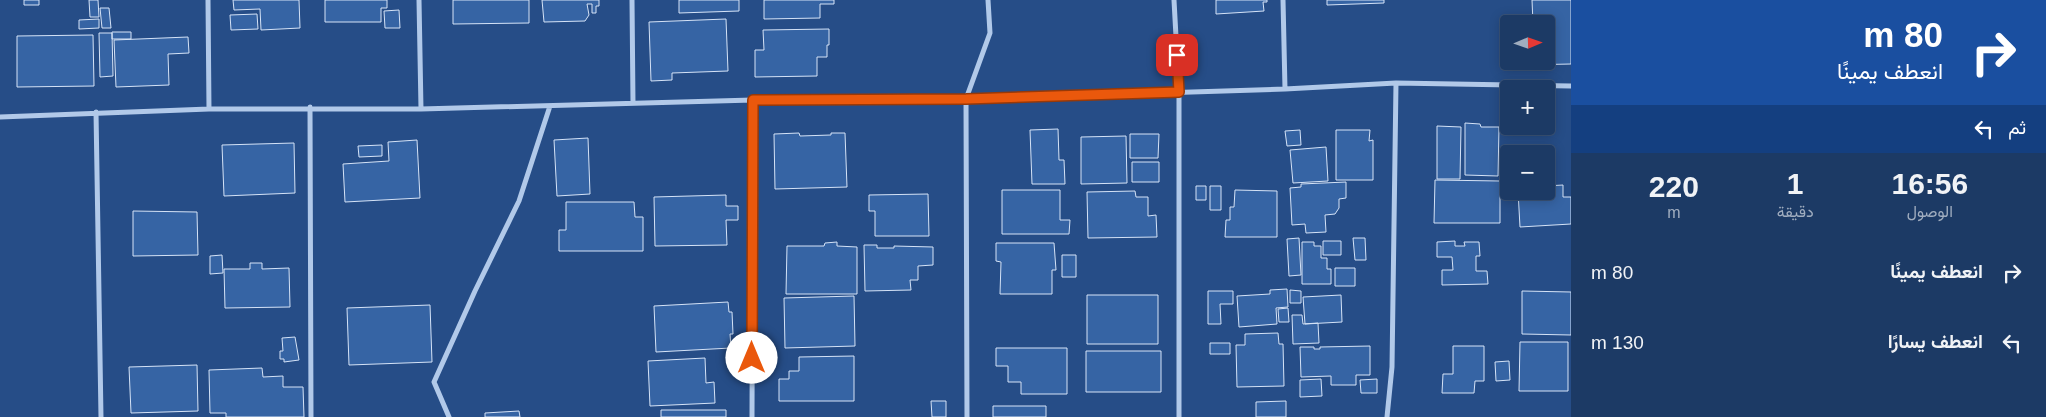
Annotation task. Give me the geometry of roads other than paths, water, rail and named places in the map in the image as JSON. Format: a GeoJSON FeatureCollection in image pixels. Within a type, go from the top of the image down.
{"type":"FeatureCollection","features":[{"type":"Feature","properties":{"kind":"street"},"geometry":{"type":"LineString","coordinates":[[208,0],[209,109]]}},
{"type":"Feature","properties":{"kind":"street"},"geometry":{"type":"LineString","coordinates":[[420,0],[421,109]]}},
{"type":"Feature","properties":{"kind":"street"},"geometry":{"type":"LineString","coordinates":[[632,0],[633,103]]}},
{"type":"Feature","properties":{"kind":"street"},"geometry":{"type":"LineString","coordinates":[[968,417],[966,99],[990,32],[988,0]]}},
{"type":"Feature","properties":{"kind":"street"},"geometry":{"type":"LineString","coordinates":[[1174,0],[1179,92],[1179,417]]}},
{"type":"Feature","properties":{"kind":"street"},"geometry":{"type":"LineString","coordinates":[[1283,0],[1285,90]]}},
{"type":"Feature","properties":{"kind":"street"},"geometry":{"type":"LineString","coordinates":[[1387,417],[1392,367],[1396,84]]}},
{"type":"Feature","properties":{"kind":"street"},"geometry":{"type":"LineString","coordinates":[[0,117],[209,109],[421,109],[753,100],[966,99],[1285,90],[1396,84],[1571,86]]}},
{"type":"Feature","properties":{"kind":"street"},"geometry":{"type":"LineString","coordinates":[[752,417],[753,100]]}},
{"type":"Feature","properties":{"kind":"street"},"geometry":{"type":"LineString","coordinates":[[449,417],[434,382],[519,200],[550,106]]}},
{"type":"Feature","properties":{"kind":"street"},"geometry":{"type":"LineString","coordinates":[[310,108],[311,417]]}},
{"type":"Feature","properties":{"kind":"street"},"geometry":{"type":"LineString","coordinates":[[96,112],[101,417]]}}]}
